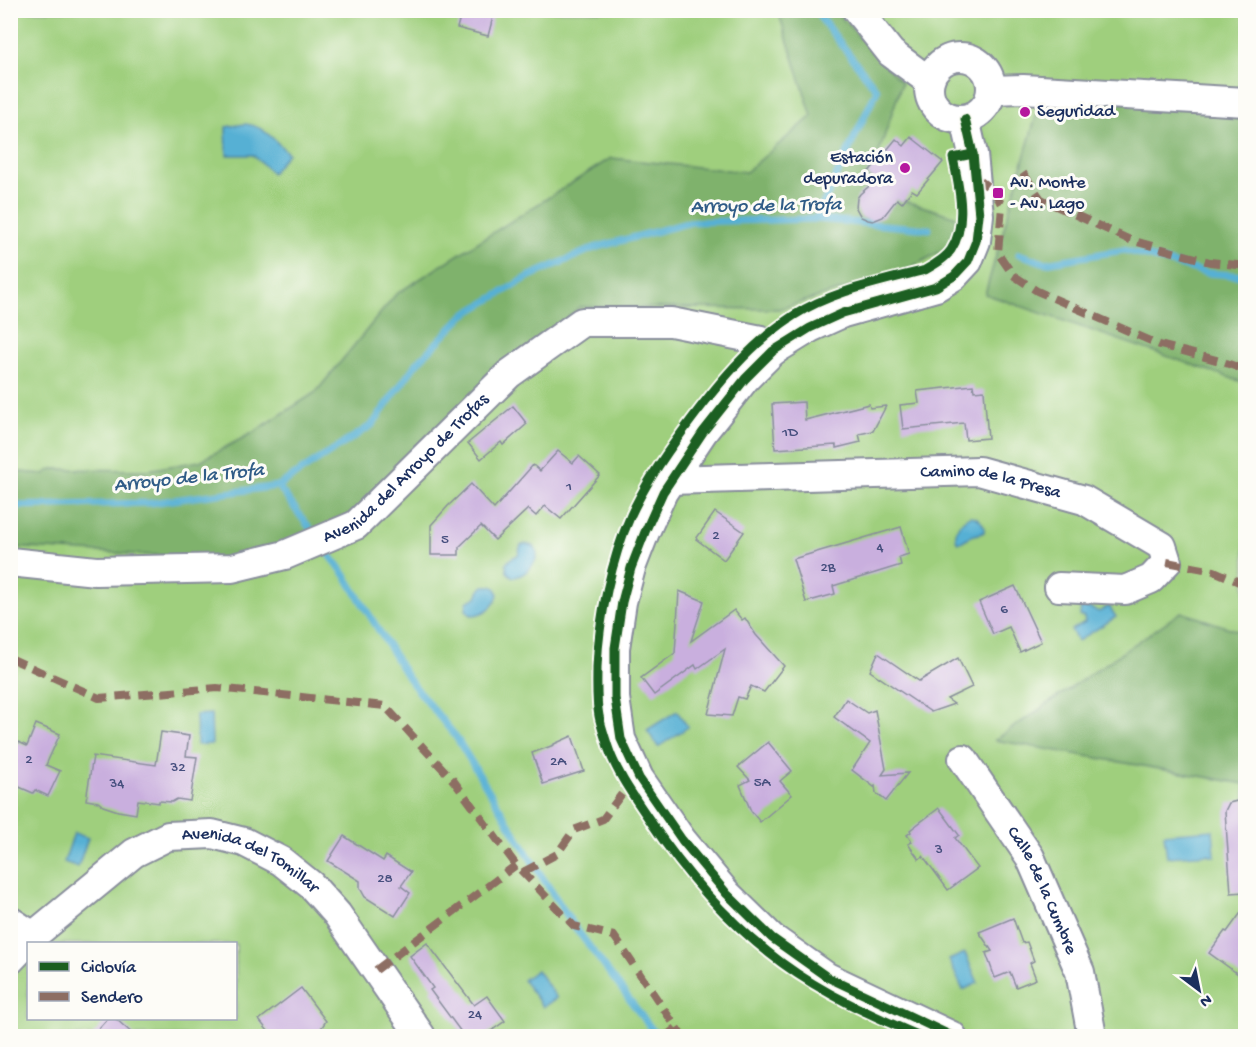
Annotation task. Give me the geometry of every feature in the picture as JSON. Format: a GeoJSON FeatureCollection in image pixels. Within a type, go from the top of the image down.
{"type":"FeatureCollection","features":[{"type":"Feature","properties":{"kind":"street"},"geometry":{"type":"LineString","coordinates":[[857,10],[891,53],[929,81]]}},
{"type":"Feature","properties":{"kind":"street"},"geometry":{"type":"LineString","coordinates":[[958,57],[971,59],[982,66],[989,77],[991,90],[987,104],[977,114],[964,119],[952,118],[941,113],[933,105],[929,93],[929,81],[935,69],[945,61],[958,57]]}},
{"type":"Feature","properties":{"kind":"street"},"geometry":{"type":"LineString","coordinates":[[991,90],[1023,89],[1245,102]]}},
{"type":"Feature","properties":{"kind":"street"},"geometry":{"type":"LineString","coordinates":[[952,1036],[827,976],[772,938],[727,894],[682,840],[639,778],[621,739],[615,698],[615,648],[622,602],[631,568],[663,492],[704,432],[745,379],[772,351],[810,328],[843,313],[936,287],[954,276],[968,261],[976,241],[979,215],[973,154],[964,119]]}},
{"type":"Feature","properties":{"kind":"street","name":"Avenida del Arroyo de Trofas"},"geometry":{"type":"LineString","coordinates":[[10,562],[96,571],[232,568],[285,555],[356,525],[509,374],[582,322],[671,322],[761,340],[772,351]]}},
{"type":"Feature","properties":{"kind":"street","name":"Camino de la Presa"},"geometry":{"type":"LineString","coordinates":[[670,480],[979,471],[1084,500],[1162,546],[1167,562],[1151,579],[1125,590],[1059,587]]}},
{"type":"Feature","properties":{"kind":"street","name":"Calle de la Cumbre"},"geometry":{"type":"LineString","coordinates":[[963,759],[1030,857],[1080,972],[1092,1036]]}},
{"type":"Feature","properties":{"kind":"street","name":"Avenida del Tomillar"},"geometry":{"type":"LineString","coordinates":[[10,960],[22,929],[134,853],[168,836],[212,834],[244,842],[281,861],[311,885],[337,914],[421,1036]]}},
{"type":"Feature","properties":{"kind":"green space"},"geometry":{"type":"Polygon","coordinates":[[[11,11],[1245,11],[1245,1036],[11,1036],[11,11]]]}},
{"type":"Feature","properties":{"kind":"green space"},"geometry":{"type":"Polygon","coordinates":[[[778,11],[835,11],[902,83],[867,189],[957,217],[949,247],[904,271],[779,309],[579,307],[352,520],[240,560],[11,547],[10,471],[44,474],[52,469],[147,470],[200,461],[254,432],[316,392],[396,294],[611,158],[746,172],[812,116],[778,11]]]}},
{"type":"Feature","properties":{"kind":"green space"},"geometry":{"type":"Polygon","coordinates":[[[1042,95],[1245,112],[1245,383],[985,294],[1042,95]]]}},
{"type":"Feature","properties":{"kind":"green space"},"geometry":{"type":"Polygon","coordinates":[[[1181,612],[1245,633],[1245,784],[995,740],[1181,612]]]}},
{"type":"Feature","properties":{"kind":"water"},"geometry":{"type":"Polygon","coordinates":[[[245,124],[263,130],[288,153],[272,173],[253,155],[227,155],[226,127],[245,124]]]}},
{"type":"Feature","properties":{"kind":"water"},"geometry":{"type":"Polygon","coordinates":[[[971,516],[981,521],[984,532],[958,543],[956,535],[958,527],[963,520],[971,516]]]}},
{"type":"Feature","properties":{"kind":"water"},"geometry":{"type":"Polygon","coordinates":[[[526,544],[533,547],[537,556],[530,568],[519,576],[513,577],[507,572],[506,564],[518,555],[521,545],[526,544]]]}},
{"type":"Feature","properties":{"kind":"water"},"geometry":{"type":"Polygon","coordinates":[[[484,586],[492,586],[496,589],[497,599],[488,610],[471,615],[466,610],[467,602],[477,597],[484,586]]]}},
{"type":"Feature","properties":{"kind":"water"},"geometry":{"type":"Polygon","coordinates":[[[1081,605],[1099,612],[1109,606],[1116,617],[1078,641],[1071,630],[1085,622],[1084,617],[1080,616],[1081,605]]]}},
{"type":"Feature","properties":{"kind":"water"},"geometry":{"type":"Polygon","coordinates":[[[677,711],[688,727],[658,747],[647,730],[677,711]]]}},
{"type":"Feature","properties":{"kind":"water"},"geometry":{"type":"Polygon","coordinates":[[[211,714],[212,744],[197,745],[196,715],[211,714]]]}},
{"type":"Feature","properties":{"kind":"water"},"geometry":{"type":"Polygon","coordinates":[[[1213,830],[1215,856],[1209,854],[1167,857],[1164,834],[1213,830]]]}},
{"type":"Feature","properties":{"kind":"water"},"geometry":{"type":"Polygon","coordinates":[[[74,833],[88,838],[78,867],[64,862],[74,833]]]}},
{"type":"Feature","properties":{"kind":"water"},"geometry":{"type":"Polygon","coordinates":[[[965,953],[978,983],[963,990],[949,960],[965,953]]]}},
{"type":"Feature","properties":{"kind":"water"},"geometry":{"type":"Polygon","coordinates":[[[537,970],[557,998],[543,1007],[523,980],[537,970]]]}},
{"type":"Feature","properties":{"kind":"building"},"geometry":{"type":"Polygon","coordinates":[[[462,10],[493,17],[488,36],[457,28],[462,10]]]}},
{"type":"Feature","properties":{"kind":"building","name":"Estación depuradora"},"geometry":{"type":"Polygon","coordinates":[[[911,137],[943,162],[917,193],[912,190],[902,203],[897,199],[883,217],[873,221],[861,217],[856,208],[857,198],[875,181],[867,174],[896,139],[904,146],[911,137]]]}},
{"type":"Feature","properties":{"kind":"building"},"geometry":{"type":"Polygon","coordinates":[[[973,385],[974,391],[984,390],[988,438],[966,440],[964,423],[903,429],[900,405],[919,403],[917,391],[973,385]]]}},
{"type":"Feature","properties":{"kind":"building"},"geometry":{"type":"Polygon","coordinates":[[[804,402],[805,420],[869,404],[870,408],[886,406],[873,431],[859,434],[861,442],[836,448],[836,445],[775,449],[772,404],[804,402]]]}},
{"type":"Feature","properties":{"kind":"building"},"geometry":{"type":"Polygon","coordinates":[[[513,406],[527,424],[503,445],[501,442],[481,459],[468,443],[513,406]]]}},
{"type":"Feature","properties":{"kind":"building"},"geometry":{"type":"Polygon","coordinates":[[[558,451],[573,463],[579,456],[600,475],[561,519],[545,506],[536,516],[528,509],[495,540],[481,526],[459,547],[459,555],[431,555],[431,525],[471,484],[494,509],[533,465],[540,471],[558,451]]]}},
{"type":"Feature","properties":{"kind":"building"},"geometry":{"type":"Polygon","coordinates":[[[715,512],[744,532],[724,560],[696,539],[715,512]]]}},
{"type":"Feature","properties":{"kind":"building"},"geometry":{"type":"Polygon","coordinates":[[[901,527],[909,554],[899,557],[901,565],[833,586],[835,594],[806,602],[793,559],[901,527]]]}},
{"type":"Feature","properties":{"kind":"building"},"geometry":{"type":"Polygon","coordinates":[[[1015,586],[1041,642],[1020,652],[1009,627],[993,634],[979,602],[1015,586]]]}},
{"type":"Feature","properties":{"kind":"building"},"geometry":{"type":"Polygon","coordinates":[[[679,591],[704,601],[691,641],[734,610],[742,620],[745,618],[756,635],[784,666],[764,692],[751,686],[745,699],[738,697],[732,716],[708,714],[725,649],[697,669],[695,665],[654,695],[641,678],[675,653],[679,591]]]}},
{"type":"Feature","properties":{"kind":"building"},"geometry":{"type":"Polygon","coordinates":[[[878,653],[919,681],[958,658],[972,687],[947,699],[954,704],[931,712],[870,671],[878,653]]]}},
{"type":"Feature","properties":{"kind":"building"},"geometry":{"type":"Polygon","coordinates":[[[846,699],[867,713],[875,710],[886,769],[882,775],[908,773],[886,801],[876,793],[875,786],[852,770],[870,743],[834,717],[846,699]]]}},
{"type":"Feature","properties":{"kind":"building"},"geometry":{"type":"Polygon","coordinates":[[[36,724],[60,734],[46,765],[60,771],[48,796],[35,790],[33,793],[10,783],[10,738],[27,746],[36,724]]]}},
{"type":"Feature","properties":{"kind":"building"},"geometry":{"type":"Polygon","coordinates":[[[161,732],[189,736],[186,756],[197,757],[190,801],[177,799],[172,802],[159,801],[159,803],[138,800],[136,814],[118,811],[98,802],[86,800],[93,756],[156,765],[161,732]]]}},
{"type":"Feature","properties":{"kind":"building"},"geometry":{"type":"Polygon","coordinates":[[[572,736],[584,771],[543,784],[532,753],[572,736]]]}},
{"type":"Feature","properties":{"kind":"building"},"geometry":{"type":"Polygon","coordinates":[[[768,742],[792,771],[780,781],[792,795],[760,822],[751,811],[740,785],[750,780],[738,767],[768,742]]]}},
{"type":"Feature","properties":{"kind":"building"},"geometry":{"type":"Polygon","coordinates":[[[1245,799],[1245,892],[1231,893],[1225,811],[1229,803],[1245,799]]]}},
{"type":"Feature","properties":{"kind":"building"},"geometry":{"type":"Polygon","coordinates":[[[939,808],[959,835],[955,838],[978,868],[948,890],[923,856],[919,859],[908,844],[912,842],[907,835],[911,832],[910,830],[939,808]]]}},
{"type":"Feature","properties":{"kind":"building"},"geometry":{"type":"Polygon","coordinates":[[[344,836],[383,861],[386,856],[411,872],[401,886],[410,893],[395,916],[365,897],[360,888],[360,881],[328,861],[344,836]]]}},
{"type":"Feature","properties":{"kind":"building"},"geometry":{"type":"Polygon","coordinates":[[[1245,907],[1245,979],[1209,953],[1245,907]]]}},
{"type":"Feature","properties":{"kind":"building"},"geometry":{"type":"Polygon","coordinates":[[[1013,918],[1022,943],[1027,942],[1034,961],[1030,963],[1036,979],[1016,987],[1010,972],[995,978],[986,953],[992,951],[979,932],[1013,918]]]}},
{"type":"Feature","properties":{"kind":"building"},"geometry":{"type":"Polygon","coordinates":[[[427,943],[474,1005],[487,996],[505,1021],[484,1036],[464,1036],[430,990],[433,988],[410,956],[427,943]]]}},
{"type":"Feature","properties":{"kind":"building"},"geometry":{"type":"Polygon","coordinates":[[[301,988],[326,1021],[316,1036],[272,1036],[259,1020],[301,988]]]}},
{"type":"Feature","properties":{"kind":"building"},"geometry":{"type":"Polygon","coordinates":[[[106,1020],[117,1020],[135,1036],[92,1036],[106,1020]]]}},
{"type":"Feature","properties":{"kind":"waterway"},"geometry":{"type":"LineString","coordinates":[[816,219],[877,90],[820,17],[818,10]]}},
{"type":"Feature","properties":{"kind":"waterway","name":"Arroyo de la Trofa"},"geometry":{"type":"LineString","coordinates":[[10,506],[150,503],[278,486],[372,425],[416,364],[464,315],[530,276],[594,248],[691,222],[816,219],[929,229]]}},
{"type":"Feature","properties":{"kind":"waterway"},"geometry":{"type":"LineString","coordinates":[[1019,254],[1045,263],[1124,250],[1207,273],[1246,276]]}},
{"type":"Feature","properties":{"kind":"waterway"},"geometry":{"type":"LineString","coordinates":[[278,486],[315,535]]}},
{"type":"Feature","properties":{"kind":"waterway"},"geometry":{"type":"LineString","coordinates":[[323,546],[345,575],[408,678],[456,737],[574,926],[657,1036]]}},
{"type":"Feature","properties":{"kind":"marked path"},"geometry":{"type":"LineString","coordinates":[[1023,173],[1041,199],[1130,240],[1210,262],[1246,266]]}},
{"type":"Feature","properties":{"kind":"marked path"},"geometry":{"type":"LineString","coordinates":[[975,177],[995,192],[1002,206],[998,253],[1013,275],[1037,291],[1160,345],[1246,370]]}},
{"type":"Feature","properties":{"kind":"marked path"},"geometry":{"type":"LineString","coordinates":[[1167,562],[1214,571],[1246,585]]}},
{"type":"Feature","properties":{"kind":"marked path"},"geometry":{"type":"LineString","coordinates":[[10,658],[99,698],[217,688],[385,706],[453,780],[516,865],[574,926],[614,936],[682,1036]]}},
{"type":"Feature","properties":{"kind":"marked path"},"geometry":{"type":"LineString","coordinates":[[523,872],[557,854],[574,830],[603,819],[627,787]]}},
{"type":"Feature","properties":{"kind":"marked path"},"geometry":{"type":"LineString","coordinates":[[376,970],[516,865]]}},
{"type":"Feature","properties":{"kind":"marked path"},"geometry":{"type":"LineString","coordinates":[[666,1036],[676,1028]]}},
{"type":"Feature","properties":{"kind":"cycle path"},"geometry":{"type":"LineString","coordinates":[[952,1036],[827,977],[772,938],[727,894],[682,840],[639,778],[621,739],[615,698],[615,648],[622,602],[631,568],[663,492],[703,432],[745,379],[773,351],[810,328],[843,313],[936,287],[954,276],[968,261],[976,241],[979,215],[973,154],[965,119]]}},
{"type":"Feature","properties":{"kind":"cycle path"},"geometry":{"type":"LineString","coordinates":[[920,1036],[849,1004],[782,963],[727,916],[694,880],[639,804],[612,757],[599,716],[597,667],[600,629],[607,590],[624,532],[649,481],[685,428],[734,367],[777,327],[793,316],[840,294],[925,270],[946,256],[956,240],[961,217],[953,158],[973,154]]}},
{"type":"Feature","properties":{"kind":"place","name":"Seguridad"},"geometry":{"type":"Point","coordinates":[1025,112]}},
{"type":"Feature","properties":{"kind":"place","name":"Estación depuradora"},"geometry":{"type":"Point","coordinates":[905,168]}},
{"type":"Feature","properties":{"kind":"place","name":"Av. Monte - Av. Lago"},"geometry":{"type":"Point","coordinates":[998,193]}}]}
